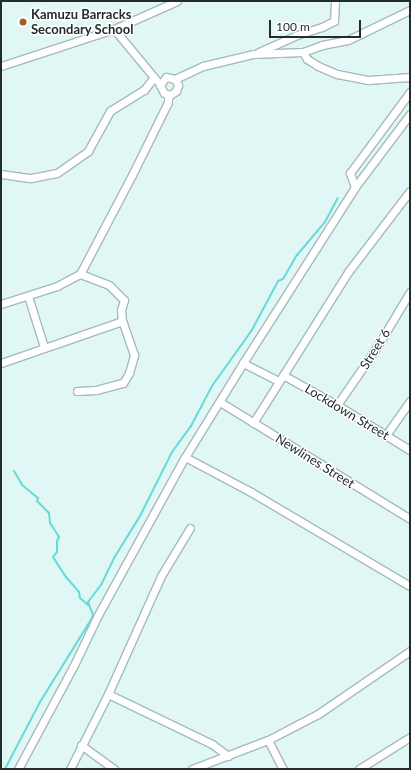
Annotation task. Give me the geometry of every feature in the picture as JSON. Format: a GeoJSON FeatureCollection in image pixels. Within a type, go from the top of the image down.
{"type":"FeatureCollection","features":[{"type":"Feature","properties":{"kind":"street"},"geometry":{"type":"LineString","coordinates":[[1,66],[114,29],[177,1]]}},
{"type":"Feature","properties":{"kind":"street"},"geometry":{"type":"LineString","coordinates":[[160,85],[166,78],[175,79],[203,66],[253,54],[297,34],[322,27],[334,21],[335,1]]}},
{"type":"Feature","properties":{"kind":"street"},"geometry":{"type":"LineString","coordinates":[[253,54],[303,52],[322,45],[348,40],[410,10]]}},
{"type":"Feature","properties":{"kind":"street"},"geometry":{"type":"LineString","coordinates":[[114,29],[154,77],[160,85],[162,91],[168,95]]}},
{"type":"Feature","properties":{"kind":"street"},"geometry":{"type":"LineString","coordinates":[[303,52],[307,59],[337,74],[368,80],[410,77]]}},
{"type":"Feature","properties":{"kind":"street"},"geometry":{"type":"LineString","coordinates":[[1,174],[31,178],[54,174],[63,169],[88,151],[110,111],[144,90],[154,77]]}},
{"type":"Feature","properties":{"kind":"street"},"geometry":{"type":"LineString","coordinates":[[168,95],[173,94],[177,89],[178,85],[175,79]]}},
{"type":"Feature","properties":{"kind":"street"},"geometry":{"type":"LineString","coordinates":[[356,187],[350,173],[410,92]]}},
{"type":"Feature","properties":{"kind":"street"},"geometry":{"type":"LineString","coordinates":[[1,304],[57,286],[80,274],[132,175],[168,102],[168,95]]}},
{"type":"Feature","properties":{"kind":"street"},"geometry":{"type":"LineString","coordinates":[[18,769],[74,667],[98,615],[185,457],[220,402],[242,363],[356,187],[410,114]]}},
{"type":"Feature","properties":{"kind":"street"},"geometry":{"type":"LineString","coordinates":[[253,423],[278,381],[348,272],[410,191]]}},
{"type":"Feature","properties":{"kind":"street"},"geometry":{"type":"LineString","coordinates":[[77,391],[96,390],[123,383],[126,380],[134,355],[122,321],[121,310],[124,300],[115,289],[109,285],[80,274]]}},
{"type":"Feature","properties":{"kind":"street","name":"Street 6"},"geometry":{"type":"LineString","coordinates":[[337,405],[375,350],[410,292]]}},
{"type":"Feature","properties":{"kind":"street"},"geometry":{"type":"LineString","coordinates":[[28,296],[44,347]]}},
{"type":"Feature","properties":{"kind":"street"},"geometry":{"type":"LineString","coordinates":[[1,363],[122,321]]}},
{"type":"Feature","properties":{"kind":"street"},"geometry":{"type":"LineString","coordinates":[[242,363],[278,381]]}},
{"type":"Feature","properties":{"kind":"street","name":"Lockdown Street"},"geometry":{"type":"LineString","coordinates":[[283,374],[410,450]]}},
{"type":"Feature","properties":{"kind":"street"},"geometry":{"type":"LineString","coordinates":[[386,435],[410,401]]}},
{"type":"Feature","properties":{"kind":"street","name":"Newlines Street"},"geometry":{"type":"LineString","coordinates":[[220,402],[410,519]]}},
{"type":"Feature","properties":{"kind":"street"},"geometry":{"type":"LineString","coordinates":[[185,457],[251,492],[410,586]]}},
{"type":"Feature","properties":{"kind":"street"},"geometry":{"type":"LineString","coordinates":[[70,769],[108,694],[161,576],[190,528]]}},
{"type":"Feature","properties":{"kind":"street"},"geometry":{"type":"LineString","coordinates":[[192,769],[268,740],[318,714],[410,651]]}},
{"type":"Feature","properties":{"kind":"street"},"geometry":{"type":"LineString","coordinates":[[108,694],[212,744],[228,756]]}},
{"type":"Feature","properties":{"kind":"street"},"geometry":{"type":"LineString","coordinates":[[359,769],[410,737]]}},
{"type":"Feature","properties":{"kind":"street"},"geometry":{"type":"LineString","coordinates":[[268,740],[283,769]]}},
{"type":"Feature","properties":{"kind":"street"},"geometry":{"type":"LineString","coordinates":[[81,745],[114,769]]}},
{"type":"Feature","properties":{"kind":"waterway"},"geometry":{"type":"LineString","coordinates":[[5,769],[40,702],[92,618],[93,615],[88,602],[101,585],[114,558],[140,516],[172,452],[191,426],[212,386],[252,330],[278,281],[283,279],[297,255],[325,222],[338,198]]}},
{"type":"Feature","properties":{"kind":"waterway"},"geometry":{"type":"LineString","coordinates":[[14,471],[22,485],[38,498],[37,501],[49,513],[50,523],[59,537],[57,541],[57,552],[53,557],[66,577],[79,592],[80,598],[88,605]]}},
{"type":"Feature","properties":{"kind":"place","name":"Kamuzu Barracks Secondary School"},"geometry":{"type":"Point","coordinates":[23,22]}}]}
